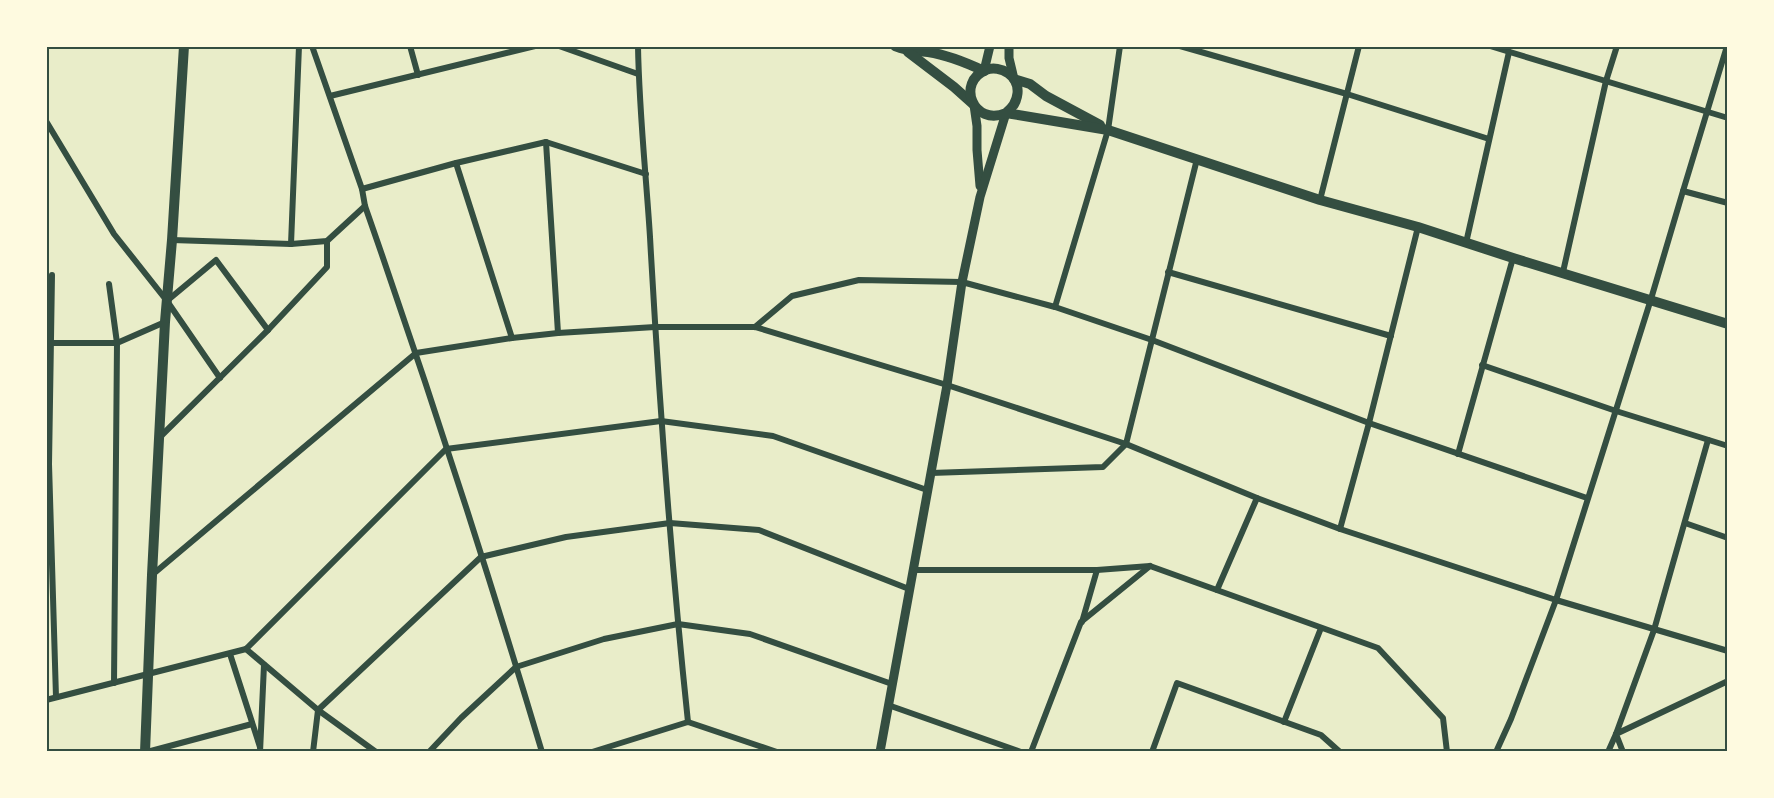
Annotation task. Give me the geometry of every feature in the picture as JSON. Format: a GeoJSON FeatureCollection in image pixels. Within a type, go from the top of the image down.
{"type":"FeatureCollection","features":[{"type":"Feature","properties":{"kind":"main road"},"geometry":{"type":"LineString","coordinates":[[146,752],[152,575],[165,322],[184,46]]}},
{"type":"Feature","properties":{"kind":"main road"},"geometry":{"type":"LineString","coordinates":[[895,46],[908,52],[954,87],[985,115],[1000,116],[1012,108],[1018,93],[1014,79]]}},
{"type":"Feature","properties":{"kind":"main road"},"geometry":{"type":"LineString","coordinates":[[908,52],[929,52],[965,62],[984,71]]}},
{"type":"Feature","properties":{"kind":"main road"},"geometry":{"type":"LineString","coordinates":[[974,105],[970,90],[977,76],[984,71],[1003,70],[1014,79],[1030,84],[1046,96],[1108,130]]}},
{"type":"Feature","properties":{"kind":"main road"},"geometry":{"type":"LineString","coordinates":[[1006,113],[1108,130],[1320,200],[1418,227],[1728,324]]}},
{"type":"Feature","properties":{"kind":"street"},"geometry":{"type":"LineString","coordinates":[[291,244],[300,46]]}},
{"type":"Feature","properties":{"kind":"street"},"geometry":{"type":"LineString","coordinates":[[312,46],[416,353],[542,752]]}},
{"type":"Feature","properties":{"kind":"street"},"geometry":{"type":"LineString","coordinates":[[410,46],[418,75]]}},
{"type":"Feature","properties":{"kind":"street"},"geometry":{"type":"LineString","coordinates":[[330,96],[535,46]]}},
{"type":"Feature","properties":{"kind":"street"},"geometry":{"type":"LineString","coordinates":[[559,46],[638,74]]}},
{"type":"Feature","properties":{"kind":"street"},"geometry":{"type":"LineString","coordinates":[[638,46],[661,422],[688,722]]}},
{"type":"Feature","properties":{"kind":"street"},"geometry":{"type":"LineString","coordinates":[[984,71],[990,46]]}},
{"type":"Feature","properties":{"kind":"street"},"geometry":{"type":"LineString","coordinates":[[1009,46],[1014,79]]}},
{"type":"Feature","properties":{"kind":"street"},"geometry":{"type":"LineString","coordinates":[[1055,307],[1108,130],[1120,46]]}},
{"type":"Feature","properties":{"kind":"street"},"geometry":{"type":"LineString","coordinates":[[1180,46],[1347,94],[1489,139]]}},
{"type":"Feature","properties":{"kind":"street"},"geometry":{"type":"LineString","coordinates":[[1320,200],[1359,46]]}},
{"type":"Feature","properties":{"kind":"street"},"geometry":{"type":"LineString","coordinates":[[1490,46],[1728,118]]}},
{"type":"Feature","properties":{"kind":"street"},"geometry":{"type":"LineString","coordinates":[[1563,273],[1606,81],[1617,46]]}},
{"type":"Feature","properties":{"kind":"street"},"geometry":{"type":"LineString","coordinates":[[1496,752],[1511,719],[1556,600],[1651,299],[1727,46]]}},
{"type":"Feature","properties":{"kind":"street"},"geometry":{"type":"LineString","coordinates":[[1466,243],[1509,52]]}},
{"type":"Feature","properties":{"kind":"street"},"geometry":{"type":"LineString","coordinates":[[974,105],[980,197]]}},
{"type":"Feature","properties":{"kind":"street"},"geometry":{"type":"LineString","coordinates":[[880,752],[947,384],[962,282],[980,197],[1006,113]]}},
{"type":"Feature","properties":{"kind":"street"},"geometry":{"type":"LineString","coordinates":[[46,121],[114,234],[167,301],[220,378]]}},
{"type":"Feature","properties":{"kind":"street"},"geometry":{"type":"LineString","coordinates":[[362,189],[456,163],[546,142],[646,174]]}},
{"type":"Feature","properties":{"kind":"street"},"geometry":{"type":"LineString","coordinates":[[546,142],[558,333]]}},
{"type":"Feature","properties":{"kind":"street"},"geometry":{"type":"LineString","coordinates":[[931,473],[1103,467],[1126,444],[1197,159]]}},
{"type":"Feature","properties":{"kind":"street"},"geometry":{"type":"LineString","coordinates":[[456,163],[512,338]]}},
{"type":"Feature","properties":{"kind":"street"},"geometry":{"type":"LineString","coordinates":[[1683,190],[1728,203]]}},
{"type":"Feature","properties":{"kind":"street"},"geometry":{"type":"LineString","coordinates":[[172,240],[291,244],[327,241],[365,206]]}},
{"type":"Feature","properties":{"kind":"street"},"geometry":{"type":"LineString","coordinates":[[1340,529],[1370,423],[1418,227]]}},
{"type":"Feature","properties":{"kind":"street"},"geometry":{"type":"LineString","coordinates":[[159,438],[268,330],[327,267],[327,241]]}},
{"type":"Feature","properties":{"kind":"street"},"geometry":{"type":"LineString","coordinates":[[1458,454],[1513,258]]}},
{"type":"Feature","properties":{"kind":"street"},"geometry":{"type":"LineString","coordinates":[[167,301],[216,260],[268,330]]}},
{"type":"Feature","properties":{"kind":"street"},"geometry":{"type":"LineString","coordinates":[[1168,272],[1391,336]]}},
{"type":"Feature","properties":{"kind":"street"},"geometry":{"type":"LineString","coordinates":[[52,275],[49,344],[49,464],[56,697]]}},
{"type":"Feature","properties":{"kind":"street"},"geometry":{"type":"LineString","coordinates":[[755,327],[792,296],[859,280],[962,282],[1055,307],[1152,340],[1370,423],[1587,498]]}},
{"type":"Feature","properties":{"kind":"street"},"geometry":{"type":"LineString","coordinates":[[109,284],[117,344],[114,682]]}},
{"type":"Feature","properties":{"kind":"street"},"geometry":{"type":"LineString","coordinates":[[49,344],[117,344],[165,322]]}},
{"type":"Feature","properties":{"kind":"street"},"geometry":{"type":"LineString","coordinates":[[152,575],[416,353],[558,333],[655,327],[755,327],[947,384],[1126,444],[1257,498],[1340,529],[1556,600],[1728,651]]}},
{"type":"Feature","properties":{"kind":"street"},"geometry":{"type":"LineString","coordinates":[[1482,365],[1728,446]]}},
{"type":"Feature","properties":{"kind":"street"},"geometry":{"type":"LineString","coordinates":[[46,700],[246,649],[446,449],[661,422],[773,436],[927,490]]}},
{"type":"Feature","properties":{"kind":"street"},"geometry":{"type":"LineString","coordinates":[[1608,752],[1654,630],[1708,440]]}},
{"type":"Feature","properties":{"kind":"street"},"geometry":{"type":"LineString","coordinates":[[1217,590],[1257,498]]}},
{"type":"Feature","properties":{"kind":"street"},"geometry":{"type":"LineString","coordinates":[[312,752],[318,710],[481,557],[567,537],[670,523],[759,531],[909,588]]}},
{"type":"Feature","properties":{"kind":"street"},"geometry":{"type":"LineString","coordinates":[[1685,524],[1728,537]]}},
{"type":"Feature","properties":{"kind":"street"},"geometry":{"type":"LineString","coordinates":[[913,570],[1097,570],[1150,566],[1378,648],[1443,718],[1447,752]]}},
{"type":"Feature","properties":{"kind":"street"},"geometry":{"type":"LineString","coordinates":[[1082,622],[1150,566]]}},
{"type":"Feature","properties":{"kind":"street"},"geometry":{"type":"LineString","coordinates":[[1031,752],[1082,622],[1097,570]]}},
{"type":"Feature","properties":{"kind":"street"},"geometry":{"type":"LineString","coordinates":[[429,752],[460,718],[516,667],[604,639],[678,624],[750,634],[891,684]]}},
{"type":"Feature","properties":{"kind":"street"},"geometry":{"type":"LineString","coordinates":[[1284,722],[1322,628]]}},
{"type":"Feature","properties":{"kind":"street"},"geometry":{"type":"LineString","coordinates":[[46,634],[54,633]]}},
{"type":"Feature","properties":{"kind":"street"},"geometry":{"type":"LineString","coordinates":[[246,649],[318,710],[376,752]]}},
{"type":"Feature","properties":{"kind":"street"},"geometry":{"type":"LineString","coordinates":[[230,654],[260,749]]}},
{"type":"Feature","properties":{"kind":"street"},"geometry":{"type":"LineString","coordinates":[[260,749],[264,665]]}},
{"type":"Feature","properties":{"kind":"street"},"geometry":{"type":"LineString","coordinates":[[1616,734],[1728,681]]}},
{"type":"Feature","properties":{"kind":"street"},"geometry":{"type":"LineString","coordinates":[[1152,752],[1177,683],[1321,735],[1340,752]]}},
{"type":"Feature","properties":{"kind":"street"},"geometry":{"type":"LineString","coordinates":[[888,705],[1021,752]]}},
{"type":"Feature","properties":{"kind":"street"},"geometry":{"type":"LineString","coordinates":[[592,752],[688,722],[777,752]]}},
{"type":"Feature","properties":{"kind":"street"},"geometry":{"type":"LineString","coordinates":[[146,752],[252,724]]}},
{"type":"Feature","properties":{"kind":"street"},"geometry":{"type":"LineString","coordinates":[[1616,734],[1623,752]]}}]}
